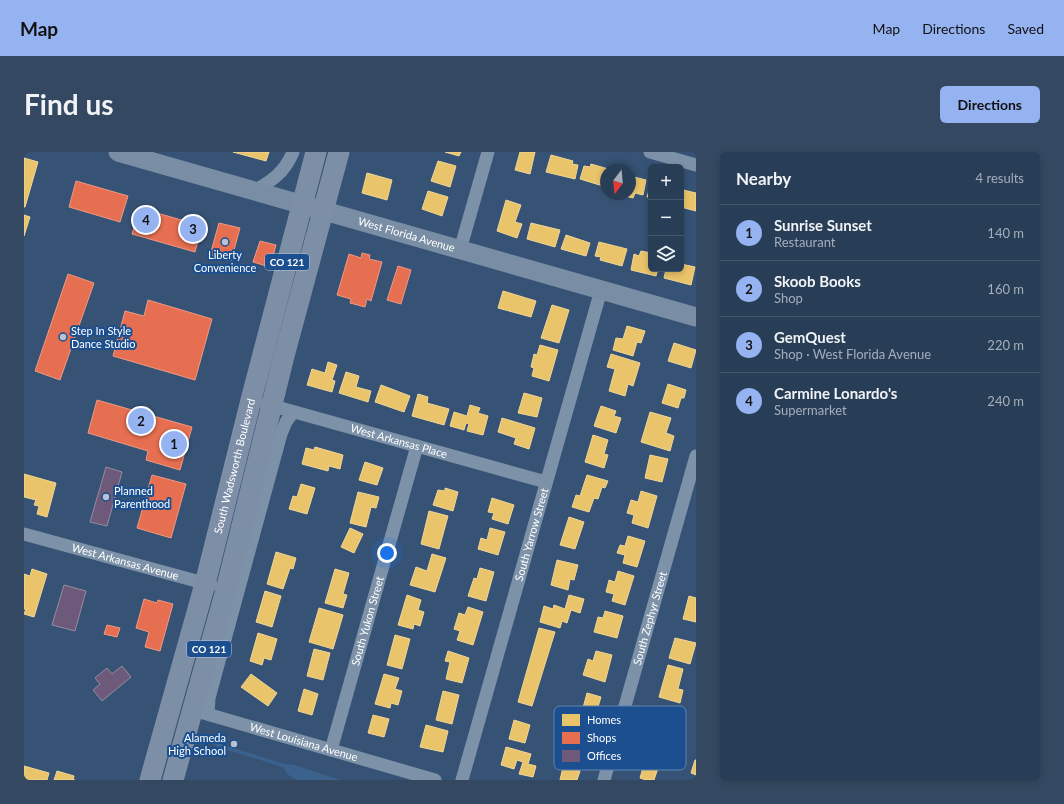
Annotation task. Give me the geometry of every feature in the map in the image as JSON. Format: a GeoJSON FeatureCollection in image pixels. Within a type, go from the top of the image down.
{"type":"FeatureCollection","features":[{"type":"Feature","properties":{"kind":"main road","name":"South Wadsworth Boulevard"},"geometry":{"type":"LineString","coordinates":[[150,780],[205,584],[251,400],[316,152]]}},
{"type":"Feature","properties":{"kind":"main road","name":"South Wadsworth Boulevard"},"geometry":{"type":"LineString","coordinates":[[173,780],[200,712],[226,590],[322,211],[339,152]]}},
{"type":"Feature","properties":{"kind":"street","name":"West Florida Avenue"},"geometry":{"type":"LineString","coordinates":[[118,152],[696,317]]}},
{"type":"Feature","properties":{"kind":"street"},"geometry":{"type":"LineString","coordinates":[[254,191],[277,176],[288,162],[293,152]]}},
{"type":"Feature","properties":{"kind":"street"},"geometry":{"type":"LineString","coordinates":[[460,250],[488,152]]}},
{"type":"Feature","properties":{"kind":"street"},"geometry":{"type":"LineString","coordinates":[[650,152],[696,165]]}},
{"type":"Feature","properties":{"kind":"street","name":"South Yarrow Street"},"geometry":{"type":"LineString","coordinates":[[462,780],[601,290]]}},
{"type":"Feature","properties":{"kind":"street","name":"West Arkansas Place"},"geometry":{"type":"LineString","coordinates":[[251,400],[546,482]]}},
{"type":"Feature","properties":{"kind":"street","name":"South Wadsworth Boulevard"},"geometry":{"type":"LineString","coordinates":[[200,712],[209,698],[281,434],[286,422],[293,412]]}},
{"type":"Feature","properties":{"kind":"street","name":"South Yukon Street"},"geometry":{"type":"LineString","coordinates":[[331,750],[417,446]]}},
{"type":"Feature","properties":{"kind":"street","name":"South Zephyr Street"},"geometry":{"type":"LineString","coordinates":[[625,706],[696,456]]}},
{"type":"Feature","properties":{"kind":"street","name":"West Arkansas Avenue"},"geometry":{"type":"LineString","coordinates":[[24,534],[226,590]]}},
{"type":"Feature","properties":{"kind":"street","name":"West Louisiana Avenue"},"geometry":{"type":"LineString","coordinates":[[172,703],[435,780]]}},
{"type":"Feature","properties":{"kind":"street","name":"South Zephyr Street"},"geometry":{"type":"LineString","coordinates":[[604,780],[607,770]]}},
{"type":"Feature","properties":{"kind":"water"},"geometry":{"type":"Polygon","coordinates":[[[286,764],[295,765],[340,780],[296,780],[287,774],[284,768],[286,764]]]}},
{"type":"Feature","properties":{"kind":"building: Homes"},"geometry":{"type":"Polygon","coordinates":[[[233,152],[269,152],[266,161],[233,152]]]}},
{"type":"Feature","properties":{"kind":"building: Homes"},"geometry":{"type":"Polygon","coordinates":[[[445,152],[461,152],[459,156],[445,152]]]}},
{"type":"Feature","properties":{"kind":"building: Homes"},"geometry":{"type":"Polygon","coordinates":[[[520,152],[535,152],[530,174],[515,170],[520,152]]]}},
{"type":"Feature","properties":{"kind":"building: Homes"},"geometry":{"type":"Polygon","coordinates":[[[551,155],[573,161],[572,164],[578,165],[575,179],[546,172],[551,155]]]}},
{"type":"Feature","properties":{"kind":"building: Homes"},"geometry":{"type":"Polygon","coordinates":[[[24,158],[38,162],[25,207],[24,207],[24,158]]]}},
{"type":"Feature","properties":{"kind":"building: Homes"},"geometry":{"type":"Polygon","coordinates":[[[438,161],[456,166],[450,187],[431,181],[438,161]]]}},
{"type":"Feature","properties":{"kind":"building: Homes"},"geometry":{"type":"Polygon","coordinates":[[[591,164],[600,167],[600,185],[580,179],[584,166],[590,167],[591,164]]]}},
{"type":"Feature","properties":{"kind":"building: Homes"},"geometry":{"type":"Polygon","coordinates":[[[367,173],[392,180],[387,200],[362,193],[367,173]]]}},
{"type":"Feature","properties":{"kind":"building: Homes"},"geometry":{"type":"Polygon","coordinates":[[[636,178],[646,180],[643,195],[636,193],[636,178]]]}},
{"type":"Feature","properties":{"kind":"building: Homes"},"geometry":{"type":"Polygon","coordinates":[[[684,190],[696,193],[696,211],[684,208],[684,190]]]}},
{"type":"Feature","properties":{"kind":"building: Homes"},"geometry":{"type":"Polygon","coordinates":[[[428,191],[448,197],[442,216],[422,209],[428,191]]]}},
{"type":"Feature","properties":{"kind":"building: Homes"},"geometry":{"type":"Polygon","coordinates":[[[506,200],[521,205],[515,222],[522,224],[517,238],[497,231],[506,200]]]}},
{"type":"Feature","properties":{"kind":"building: Homes"},"geometry":{"type":"Polygon","coordinates":[[[24,215],[30,217],[24,236],[24,215]]]}},
{"type":"Feature","properties":{"kind":"building: Homes"},"geometry":{"type":"Polygon","coordinates":[[[531,223],[560,230],[555,247],[527,239],[531,223]]]}},
{"type":"Feature","properties":{"kind":"building: Homes"},"geometry":{"type":"Polygon","coordinates":[[[566,235],[590,243],[586,256],[561,249],[566,235]]]}},
{"type":"Feature","properties":{"kind":"building: Homes"},"geometry":{"type":"Polygon","coordinates":[[[599,242],[627,249],[622,266],[600,260],[601,257],[595,256],[599,242]]]}},
{"type":"Feature","properties":{"kind":"building: Homes"},"geometry":{"type":"Polygon","coordinates":[[[641,251],[648,252],[648,272],[657,272],[656,276],[631,270],[634,254],[639,256],[641,251]]]}},
{"type":"Feature","properties":{"kind":"building: Homes"},"geometry":{"type":"Polygon","coordinates":[[[684,265],[695,267],[691,285],[664,278],[665,272],[684,272],[684,265]]]}},
{"type":"Feature","properties":{"kind":"building: Homes"},"geometry":{"type":"Polygon","coordinates":[[[503,291],[536,301],[531,317],[498,308],[503,291]]]}},
{"type":"Feature","properties":{"kind":"building: Homes"},"geometry":{"type":"Polygon","coordinates":[[[552,305],[569,310],[559,343],[541,338],[552,305]]]}},
{"type":"Feature","properties":{"kind":"building: Homes"},"geometry":{"type":"Polygon","coordinates":[[[627,326],[645,331],[641,343],[637,342],[633,356],[613,350],[616,338],[623,339],[627,326]]]}},
{"type":"Feature","properties":{"kind":"building: Homes"},"geometry":{"type":"Polygon","coordinates":[[[674,343],[696,350],[691,368],[668,361],[674,343]]]}},
{"type":"Feature","properties":{"kind":"building: Homes"},"geometry":{"type":"Polygon","coordinates":[[[540,345],[558,350],[549,381],[532,376],[534,368],[531,367],[534,354],[537,355],[540,345]]]}},
{"type":"Feature","properties":{"kind":"building: Homes"},"geometry":{"type":"Polygon","coordinates":[[[611,354],[640,363],[633,386],[628,384],[625,396],[609,391],[615,369],[607,367],[611,354]]]}},
{"type":"Feature","properties":{"kind":"building: Homes"},"geometry":{"type":"Polygon","coordinates":[[[328,362],[337,365],[332,380],[335,381],[332,392],[307,385],[312,369],[325,373],[328,362]]]}},
{"type":"Feature","properties":{"kind":"building: Homes"},"geometry":{"type":"Polygon","coordinates":[[[346,372],[359,376],[356,387],[371,391],[368,402],[339,393],[346,372]]]}},
{"type":"Feature","properties":{"kind":"building: Homes"},"geometry":{"type":"Polygon","coordinates":[[[668,384],[686,390],[684,398],[681,398],[678,408],[662,403],[668,384]]]}},
{"type":"Feature","properties":{"kind":"building: Homes"},"geometry":{"type":"Polygon","coordinates":[[[381,385],[410,396],[404,412],[375,402],[381,385]]]}},
{"type":"Feature","properties":{"kind":"building: Homes"},"geometry":{"type":"Polygon","coordinates":[[[524,393],[542,398],[537,417],[518,413],[524,393]]]}},
{"type":"Feature","properties":{"kind":"building: Homes"},"geometry":{"type":"Polygon","coordinates":[[[418,394],[428,397],[427,403],[449,409],[444,425],[412,416],[418,394]]]}},
{"type":"Feature","properties":{"kind":"building: Homes"},"geometry":{"type":"Polygon","coordinates":[[[470,405],[480,408],[478,413],[488,416],[483,435],[467,431],[469,424],[466,423],[464,430],[450,426],[454,412],[467,416],[470,405]]]}},
{"type":"Feature","properties":{"kind":"building: Homes"},"geometry":{"type":"Polygon","coordinates":[[[601,406],[616,411],[614,416],[621,418],[616,433],[594,426],[601,406]]]}},
{"type":"Feature","properties":{"kind":"building: Homes"},"geometry":{"type":"Polygon","coordinates":[[[650,412],[671,418],[666,433],[674,436],[670,451],[641,442],[650,412]]]}},
{"type":"Feature","properties":{"kind":"building: Homes"},"geometry":{"type":"Polygon","coordinates":[[[502,418],[535,428],[529,449],[514,444],[516,438],[498,432],[502,418]]]}},
{"type":"Feature","properties":{"kind":"building: Homes"},"geometry":{"type":"Polygon","coordinates":[[[593,435],[608,440],[604,454],[608,455],[604,468],[585,462],[593,435]]]}},
{"type":"Feature","properties":{"kind":"building: Homes"},"geometry":{"type":"Polygon","coordinates":[[[315,447],[343,455],[340,469],[329,466],[328,471],[302,464],[306,448],[314,450],[315,447]]]}},
{"type":"Feature","properties":{"kind":"building: Homes"},"geometry":{"type":"Polygon","coordinates":[[[650,455],[668,459],[662,482],[645,478],[650,455]]]}},
{"type":"Feature","properties":{"kind":"building: Homes"},"geometry":{"type":"Polygon","coordinates":[[[365,462],[383,468],[377,485],[359,480],[365,462]]]}},
{"type":"Feature","properties":{"kind":"building: Homes"},"geometry":{"type":"Polygon","coordinates":[[[24,474],[56,483],[47,517],[37,514],[39,506],[34,505],[36,500],[24,497],[24,474]]]}},
{"type":"Feature","properties":{"kind":"building: Homes"},"geometry":{"type":"Polygon","coordinates":[[[587,475],[608,481],[605,488],[602,487],[598,499],[594,498],[589,512],[572,507],[576,495],[580,496],[587,475]]]}},
{"type":"Feature","properties":{"kind":"building: Homes"},"geometry":{"type":"Polygon","coordinates":[[[301,484],[315,488],[307,514],[289,509],[293,496],[297,497],[301,484]]]}},
{"type":"Feature","properties":{"kind":"building: Homes"},"geometry":{"type":"Polygon","coordinates":[[[445,488],[458,492],[453,511],[433,505],[438,490],[445,491],[445,488]]]}},
{"type":"Feature","properties":{"kind":"building: Homes"},"geometry":{"type":"Polygon","coordinates":[[[641,491],[657,496],[648,528],[632,523],[634,515],[627,513],[631,500],[638,502],[641,491]]]}},
{"type":"Feature","properties":{"kind":"building: Homes"},"geometry":{"type":"Polygon","coordinates":[[[358,492],[379,497],[376,508],[371,507],[366,527],[350,523],[358,492]]]}},
{"type":"Feature","properties":{"kind":"building: Homes"},"geometry":{"type":"Polygon","coordinates":[[[492,498],[514,505],[508,524],[492,519],[494,513],[488,512],[492,498]]]}},
{"type":"Feature","properties":{"kind":"building: Homes"},"geometry":{"type":"Polygon","coordinates":[[[429,511],[448,516],[439,549],[421,544],[429,511]]]}},
{"type":"Feature","properties":{"kind":"building: Homes"},"geometry":{"type":"Polygon","coordinates":[[[569,517],[584,522],[575,549],[560,545],[569,517]]]}},
{"type":"Feature","properties":{"kind":"building: Homes"},"geometry":{"type":"Polygon","coordinates":[[[350,528],[363,534],[354,553],[341,547],[350,528]]]}},
{"type":"Feature","properties":{"kind":"building: Homes"},"geometry":{"type":"Polygon","coordinates":[[[490,528],[505,532],[498,555],[478,549],[481,538],[487,540],[490,528]]]}},
{"type":"Feature","properties":{"kind":"building: Homes"},"geometry":{"type":"Polygon","coordinates":[[[628,536],[645,541],[637,567],[623,563],[625,555],[617,553],[620,545],[625,546],[628,536]]]}},
{"type":"Feature","properties":{"kind":"building: Homes"},"geometry":{"type":"Polygon","coordinates":[[[276,552],[296,558],[293,569],[290,568],[283,589],[267,584],[276,552]]]}},
{"type":"Feature","properties":{"kind":"building: Homes"},"geometry":{"type":"Polygon","coordinates":[[[432,554],[446,558],[435,592],[410,585],[416,567],[427,571],[432,554]]]}},
{"type":"Feature","properties":{"kind":"building: Homes"},"geometry":{"type":"Polygon","coordinates":[[[557,560],[578,565],[574,580],[570,579],[568,590],[551,585],[557,560]]]}},
{"type":"Feature","properties":{"kind":"building: Homes"},"geometry":{"type":"Polygon","coordinates":[[[480,568],[494,572],[486,601],[468,596],[474,578],[477,579],[480,568]]]}},
{"type":"Feature","properties":{"kind":"building: Homes"},"geometry":{"type":"Polygon","coordinates":[[[32,569],[47,574],[34,617],[24,614],[26,609],[24,609],[24,574],[30,576],[32,569]]]}},
{"type":"Feature","properties":{"kind":"building: Homes"},"geometry":{"type":"Polygon","coordinates":[[[335,569],[349,573],[343,594],[347,595],[343,608],[325,603],[335,569]]]}},
{"type":"Feature","properties":{"kind":"building: Homes"},"geometry":{"type":"Polygon","coordinates":[[[618,571],[634,576],[625,605],[612,601],[614,594],[606,592],[609,580],[615,582],[618,571]]]}},
{"type":"Feature","properties":{"kind":"building: Homes"},"geometry":{"type":"Polygon","coordinates":[[[265,591],[281,596],[272,627],[256,622],[265,591]]]}},
{"type":"Feature","properties":{"kind":"building: Homes"},"geometry":{"type":"Polygon","coordinates":[[[407,595],[421,600],[418,610],[424,612],[420,626],[414,624],[413,629],[398,625],[407,595]]]}},
{"type":"Feature","properties":{"kind":"building: Homes"},"geometry":{"type":"Polygon","coordinates":[[[569,595],[584,599],[580,613],[571,610],[567,623],[562,621],[560,628],[540,622],[544,606],[553,609],[554,605],[565,609],[569,595]]]}},
{"type":"Feature","properties":{"kind":"building: Homes"},"geometry":{"type":"Polygon","coordinates":[[[689,596],[696,598],[696,622],[683,619],[689,596]]]}},
{"type":"Feature","properties":{"kind":"building: Homes"},"geometry":{"type":"Polygon","coordinates":[[[468,607],[483,612],[473,645],[457,640],[460,631],[454,629],[459,613],[465,615],[468,607]]]}},
{"type":"Feature","properties":{"kind":"building: Homes"},"geometry":{"type":"Polygon","coordinates":[[[319,608],[343,615],[333,649],[309,642],[319,608]]]}},
{"type":"Feature","properties":{"kind":"building: Homes"},"geometry":{"type":"Polygon","coordinates":[[[605,611],[623,616],[617,638],[594,632],[598,617],[603,618],[605,611]]]}},
{"type":"Feature","properties":{"kind":"building: Homes"},"geometry":{"type":"Polygon","coordinates":[[[539,628],[555,632],[532,706],[518,702],[539,628]]]}},
{"type":"Feature","properties":{"kind":"building: Homes"},"geometry":{"type":"Polygon","coordinates":[[[258,633],[277,639],[271,660],[264,658],[262,665],[250,661],[258,633]]]}},
{"type":"Feature","properties":{"kind":"building: Homes"},"geometry":{"type":"Polygon","coordinates":[[[395,635],[410,639],[402,669],[387,665],[395,635]]]}},
{"type":"Feature","properties":{"kind":"building: Homes"},"geometry":{"type":"Polygon","coordinates":[[[675,638],[696,643],[690,664],[669,658],[675,638]]]}},
{"type":"Feature","properties":{"kind":"building: Homes"},"geometry":{"type":"Polygon","coordinates":[[[314,649],[330,653],[323,680],[307,676],[314,649]]]}},
{"type":"Feature","properties":{"kind":"building: Homes"},"geometry":{"type":"Polygon","coordinates":[[[448,651],[469,658],[462,683],[446,679],[450,662],[445,661],[448,651]]]}},
{"type":"Feature","properties":{"kind":"building: Homes"},"geometry":{"type":"Polygon","coordinates":[[[596,651],[612,655],[605,682],[583,675],[588,659],[593,661],[596,651]]]}},
{"type":"Feature","properties":{"kind":"building: Homes"},"geometry":{"type":"Polygon","coordinates":[[[668,665],[683,669],[678,689],[683,690],[680,703],[659,697],[668,665]]]}},
{"type":"Feature","properties":{"kind":"building: Homes"},"geometry":{"type":"Polygon","coordinates":[[[251,674],[277,693],[268,706],[241,687],[251,674]]]}},
{"type":"Feature","properties":{"kind":"building: Homes"},"geometry":{"type":"Polygon","coordinates":[[[384,674],[399,678],[395,689],[402,691],[398,705],[391,703],[390,708],[375,704],[384,674]]]}},
{"type":"Feature","properties":{"kind":"building: Homes"},"geometry":{"type":"Polygon","coordinates":[[[304,689],[318,694],[312,715],[298,711],[304,689]]]}},
{"type":"Feature","properties":{"kind":"building: Homes"},"geometry":{"type":"Polygon","coordinates":[[[443,691],[459,695],[452,724],[436,720],[443,691]]]}},
{"type":"Feature","properties":{"kind":"building: Homes"},"geometry":{"type":"Polygon","coordinates":[[[587,693],[601,697],[598,706],[584,706],[587,693]]]}},
{"type":"Feature","properties":{"kind":"building: Homes"},"geometry":{"type":"Polygon","coordinates":[[[373,715],[389,719],[384,737],[368,733],[373,715]]]}},
{"type":"Feature","properties":{"kind":"building: Homes"},"geometry":{"type":"Polygon","coordinates":[[[514,720],[530,725],[525,743],[509,739],[514,720]]]}},
{"type":"Feature","properties":{"kind":"building: Homes"},"geometry":{"type":"Polygon","coordinates":[[[426,725],[448,731],[443,752],[420,747],[426,725]]]}},
{"type":"Feature","properties":{"kind":"building: Homes"},"geometry":{"type":"Polygon","coordinates":[[[506,747],[531,754],[528,764],[536,766],[533,777],[519,774],[523,762],[517,760],[514,769],[501,765],[506,747]]]}},
{"type":"Feature","properties":{"kind":"building: Homes"},"geometry":{"type":"Polygon","coordinates":[[[696,760],[696,775],[691,773],[696,760]]]}},
{"type":"Feature","properties":{"kind":"building: Homes"},"geometry":{"type":"Polygon","coordinates":[[[24,766],[49,773],[47,780],[24,780],[24,766]]]}},
{"type":"Feature","properties":{"kind":"building: Homes"},"geometry":{"type":"Polygon","coordinates":[[[562,770],[580,771],[577,780],[560,780],[562,770]]]}},
{"type":"Feature","properties":{"kind":"building: Homes"},"geometry":{"type":"Polygon","coordinates":[[[642,770],[657,770],[654,780],[640,778],[642,770]]]}},
{"type":"Feature","properties":{"kind":"building: Homes"},"geometry":{"type":"Polygon","coordinates":[[[57,771],[74,776],[73,780],[54,780],[57,771]]]}},
{"type":"Feature","properties":{"kind":"building: Shops"},"geometry":{"type":"Polygon","coordinates":[[[76,181],[128,196],[120,222],[69,207],[76,181]]]}},
{"type":"Feature","properties":{"kind":"building: Shops"},"geometry":{"type":"Polygon","coordinates":[[[140,208],[202,226],[195,252],[132,234],[140,208]]]}},
{"type":"Feature","properties":{"kind":"building: Shops","name":"Liberty Convenience"},"geometry":{"type":"Polygon","coordinates":[[[219,223],[240,228],[231,261],[210,255],[219,223]]]}},
{"type":"Feature","properties":{"kind":"building: Shops"},"geometry":{"type":"Polygon","coordinates":[[[260,241],[276,245],[270,267],[253,262],[260,241]]]}},
{"type":"Feature","properties":{"kind":"building: Shops"},"geometry":{"type":"Polygon","coordinates":[[[362,253],[370,255],[369,259],[382,262],[371,301],[367,299],[365,307],[350,303],[351,299],[337,295],[349,254],[361,258],[362,253]]]}},
{"type":"Feature","properties":{"kind":"building: Shops"},"geometry":{"type":"Polygon","coordinates":[[[398,266],[411,270],[401,304],[387,300],[398,266]]]}},
{"type":"Feature","properties":{"kind":"building: Shops"},"geometry":{"type":"Polygon","coordinates":[[[68,274],[94,283],[60,380],[35,371],[68,274]]]}},
{"type":"Feature","properties":{"kind":"building: Shops"},"geometry":{"type":"Polygon","coordinates":[[[148,300],[212,319],[195,380],[113,356],[125,311],[144,316],[148,300]]]}},
{"type":"Feature","properties":{"kind":"building: Shops"},"geometry":{"type":"Polygon","coordinates":[[[97,400],[192,427],[180,470],[146,460],[148,451],[88,433],[97,400]]]}},
{"type":"Feature","properties":{"kind":"building: Shops"},"geometry":{"type":"Polygon","coordinates":[[[152,475],[186,484],[171,538],[137,528],[152,475]]]}},
{"type":"Feature","properties":{"kind":"building: Shops"},"geometry":{"type":"Polygon","coordinates":[[[144,599],[157,603],[158,600],[173,604],[160,651],[145,647],[149,632],[136,628],[144,599]]]}},
{"type":"Feature","properties":{"kind":"building: Shops"},"geometry":{"type":"Polygon","coordinates":[[[107,625],[120,628],[117,637],[104,634],[107,625]]]}},
{"type":"Feature","properties":{"kind":"building: Offices","name":"Planned Parenthood"},"geometry":{"type":"Polygon","coordinates":[[[106,467],[122,472],[107,526],[90,522],[106,467]]]}},
{"type":"Feature","properties":{"kind":"building: Offices"},"geometry":{"type":"Polygon","coordinates":[[[64,585],[86,591],[75,631],[52,625],[64,585]]]}},
{"type":"Feature","properties":{"kind":"building: Offices"},"geometry":{"type":"Polygon","coordinates":[[[122,666],[131,677],[102,701],[93,690],[100,684],[95,678],[107,668],[112,674],[122,666]]]}},
{"type":"Feature","properties":{"kind":"waterway"},"geometry":{"type":"LineString","coordinates":[[209,741],[285,766]]}},
{"type":"Feature","properties":{"kind":"place","name":"Carmine Lonardo's"},"geometry":{"type":"Point","coordinates":[146,220]}},
{"type":"Feature","properties":{"kind":"place","name":"GemQuest"},"geometry":{"type":"Point","coordinates":[193,229]}},
{"type":"Feature","properties":{"kind":"place","name":"Liberty Convenience"},"geometry":{"type":"Point","coordinates":[225,242]}},
{"type":"Feature","properties":{"kind":"place","name":"Step In Style Dance Studio"},"geometry":{"type":"Point","coordinates":[63,337]}},
{"type":"Feature","properties":{"kind":"place","name":"Skoob Books"},"geometry":{"type":"Point","coordinates":[141,421]}},
{"type":"Feature","properties":{"kind":"place","name":"Sunrise Sunset"},"geometry":{"type":"Point","coordinates":[174,444]}},
{"type":"Feature","properties":{"kind":"place","name":"Planned Parenthood"},"geometry":{"type":"Point","coordinates":[106,497]}},
{"type":"Feature","properties":{"kind":"place","name":"Alameda High School"},"geometry":{"type":"Point","coordinates":[234,744]}}]}
